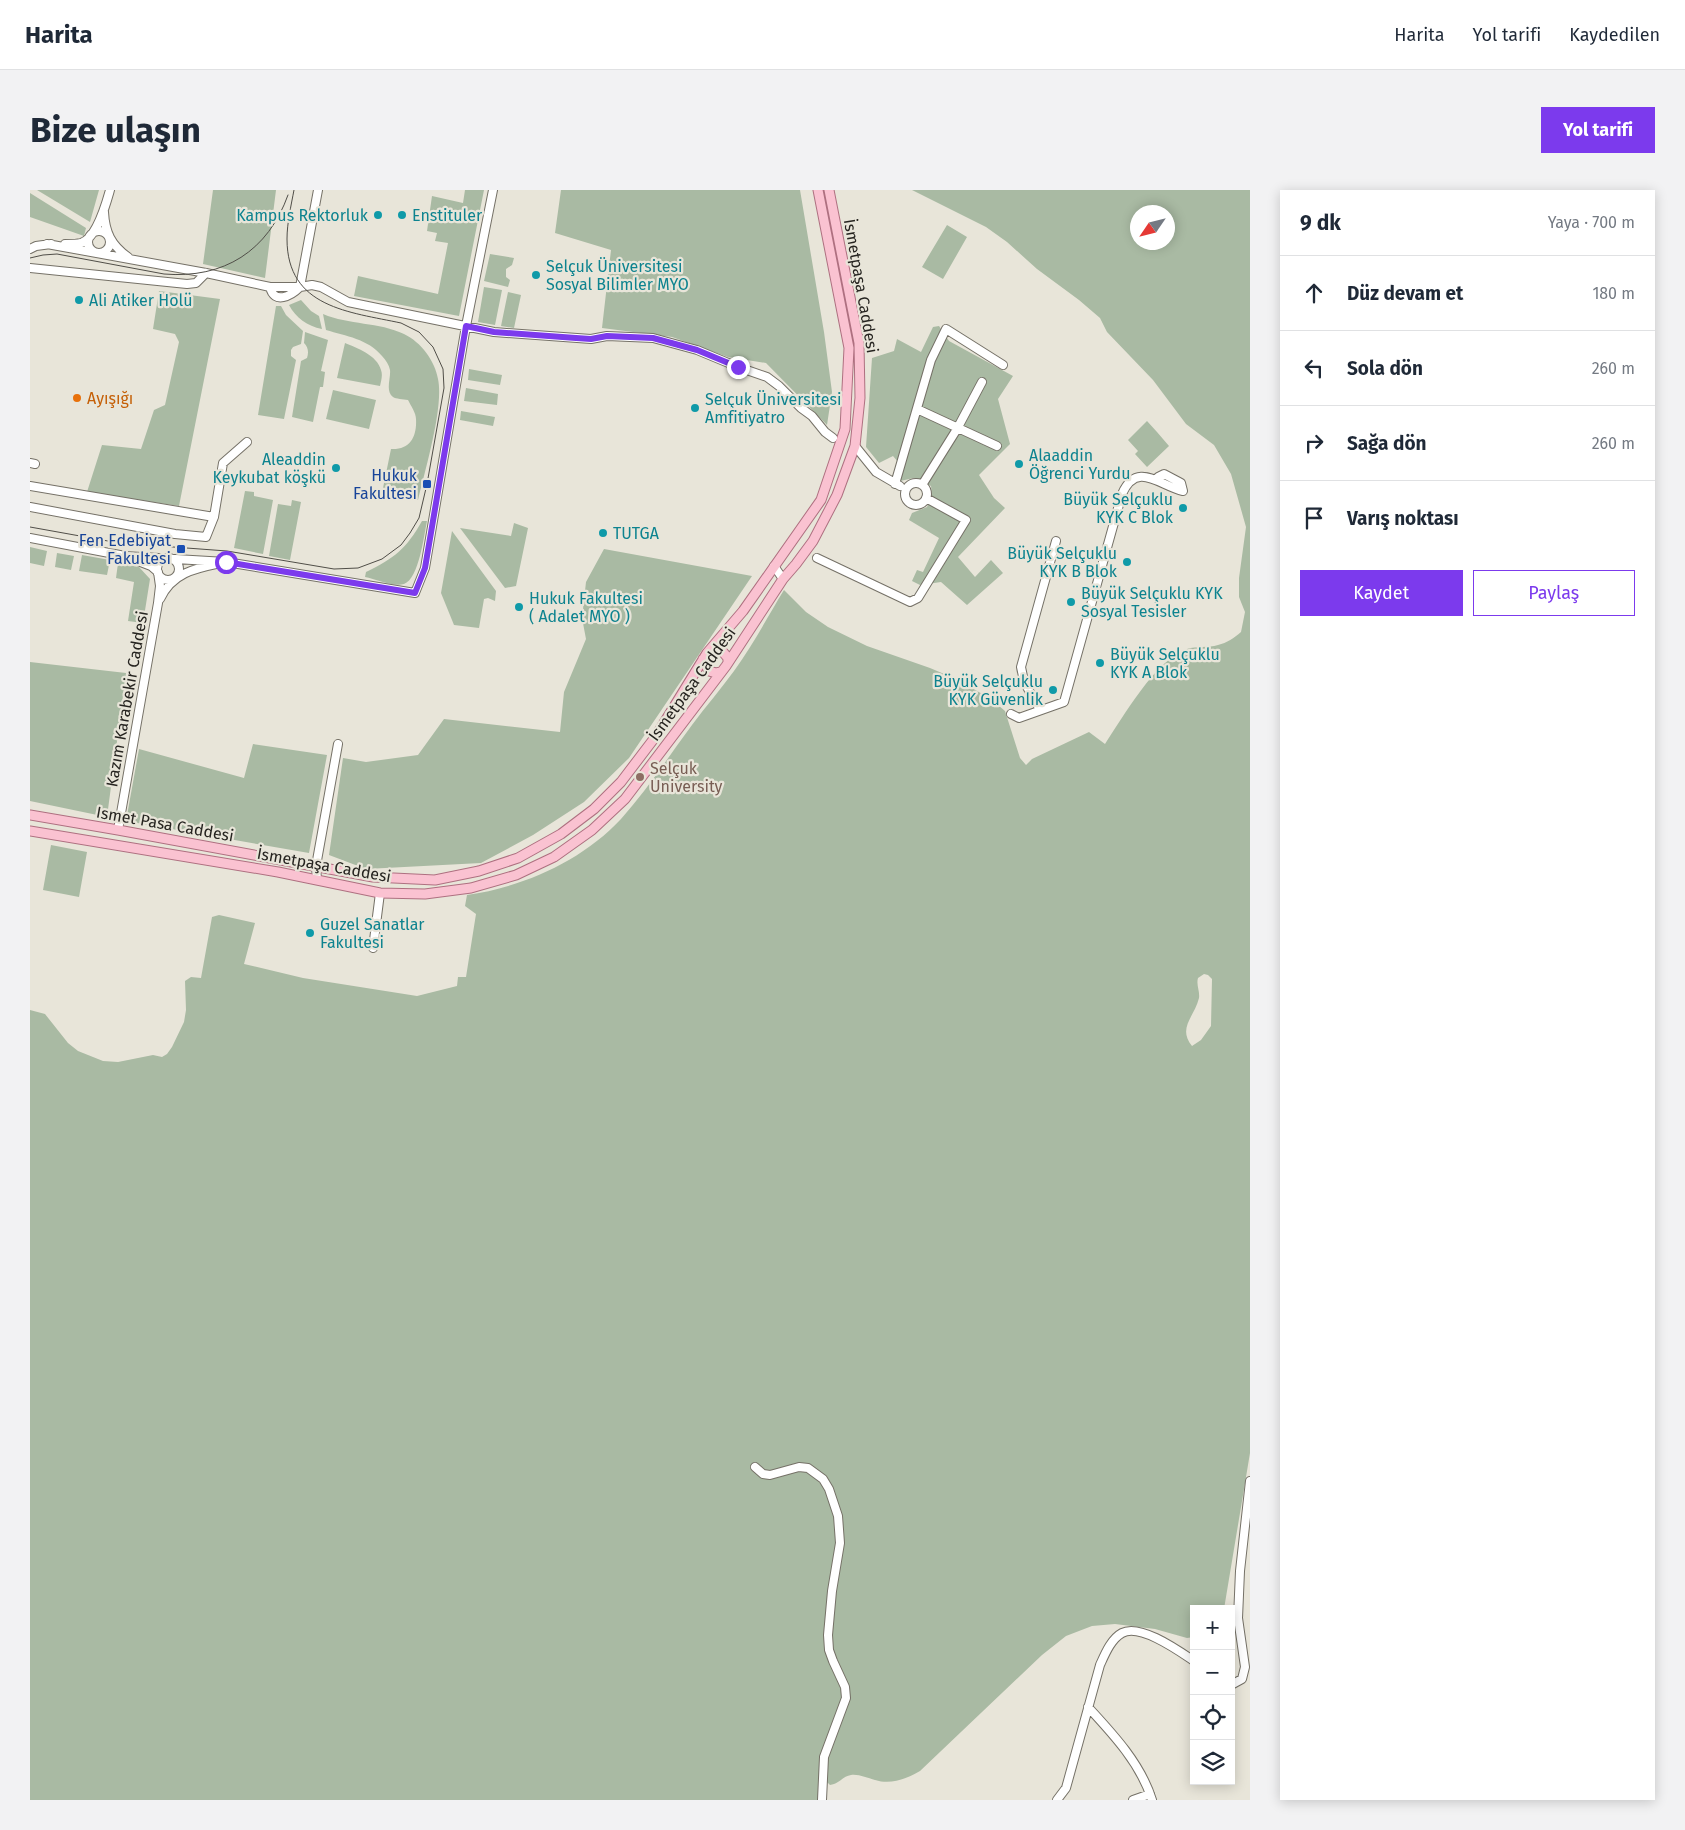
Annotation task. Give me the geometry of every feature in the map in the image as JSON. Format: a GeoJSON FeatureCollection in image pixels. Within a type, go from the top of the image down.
{"type":"FeatureCollection","features":[{"type":"Feature","properties":{"kind":"main road","name":"Ismet Pasa Caddesi"},"geometry":{"type":"LineString","coordinates":[[30,815],[372,877],[435,880],[479,871],[518,858],[561,834],[594,809],[621,782],[656,736],[704,659],[743,611],[821,500],[846,428],[849,348],[818,190]]}},
{"type":"Feature","properties":{"kind":"main road","name":"İsmetpaşa Caddesi"},"geometry":{"type":"LineString","coordinates":[[30,831],[278,872],[380,893],[425,894],[471,888],[516,875],[554,857],[592,830],[625,799],[721,672],[783,579],[813,541],[837,495],[855,446],[860,398],[859,343],[829,190]]}},
{"type":"Feature","properties":{"kind":"main road"},"geometry":{"type":"LineString","coordinates":[[711,649],[723,652],[728,658],[728,662]]}},
{"type":"Feature","properties":{"kind":"main road"},"geometry":{"type":"LineString","coordinates":[[704,659],[709,671],[721,672]]}},
{"type":"Feature","properties":{"kind":"street"},"geometry":{"type":"LineString","coordinates":[[104,210],[109,247],[104,252],[98,253],[90,247],[90,237],[104,210],[110,190]]}},
{"type":"Feature","properties":{"kind":"street"},"geometry":{"type":"LineString","coordinates":[[47,244],[206,273],[270,287],[271,292],[275,296],[291,296],[300,287],[318,190]]}},
{"type":"Feature","properties":{"kind":"street"},"geometry":{"type":"LineString","coordinates":[[30,538],[125,556],[226,562],[415,593],[425,568],[466,326],[492,190]]}},
{"type":"Feature","properties":{"kind":"street"},"geometry":{"type":"LineString","coordinates":[[30,248],[47,244],[81,243],[98,232],[104,233],[119,250],[134,260]]}},
{"type":"Feature","properties":{"kind":"street"},"geometry":{"type":"LineString","coordinates":[[30,268],[118,277],[133,282],[187,284],[196,283],[206,273]]}},
{"type":"Feature","properties":{"kind":"street"},"geometry":{"type":"LineString","coordinates":[[116,286],[118,277]]}},
{"type":"Feature","properties":{"kind":"street"},"geometry":{"type":"LineString","coordinates":[[300,287],[312,285],[321,287],[348,302],[494,332],[591,339],[607,336],[643,337],[672,342],[767,377],[812,416],[825,432],[833,438]]}},
{"type":"Feature","properties":{"kind":"street"},"geometry":{"type":"LineString","coordinates":[[895,484],[931,360],[946,329],[1003,365]]}},
{"type":"Feature","properties":{"kind":"street"},"geometry":{"type":"LineString","coordinates":[[922,485],[957,429],[982,382]]}},
{"type":"Feature","properties":{"kind":"street"},"geometry":{"type":"LineString","coordinates":[[917,409],[996,446]]}},
{"type":"Feature","properties":{"kind":"street"},"geometry":{"type":"LineString","coordinates":[[30,507],[206,538],[214,517],[223,462],[247,442]]}},
{"type":"Feature","properties":{"kind":"street"},"geometry":{"type":"LineString","coordinates":[[855,446],[876,472],[906,489]]}},
{"type":"Feature","properties":{"kind":"street"},"geometry":{"type":"LineString","coordinates":[[1011,714],[1019,718],[1064,702],[1122,494],[1126,485],[1133,479],[1149,478],[1159,481]]}},
{"type":"Feature","properties":{"kind":"street"},"geometry":{"type":"LineString","coordinates":[[912,483],[922,485],[926,492],[926,498],[918,505],[910,504],[905,497],[906,489],[912,483]]}},
{"type":"Feature","properties":{"kind":"street"},"geometry":{"type":"LineString","coordinates":[[30,486],[214,517]]}},
{"type":"Feature","properties":{"kind":"street"},"geometry":{"type":"LineString","coordinates":[[817,558],[910,602],[918,598],[966,520],[926,498]]}},
{"type":"Feature","properties":{"kind":"street"},"geometry":{"type":"LineString","coordinates":[[1040,710],[1029,693],[1021,667],[1056,541]]}},
{"type":"Feature","properties":{"kind":"street"},"geometry":{"type":"LineString","coordinates":[[125,556],[151,566],[166,579],[209,565],[226,562]]}},
{"type":"Feature","properties":{"kind":"street"},"geometry":{"type":"LineString","coordinates":[[158,572],[159,562],[166,558],[176,561],[178,564],[179,571],[176,577],[162,594],[158,603]]}},
{"type":"Feature","properties":{"kind":"street"},"geometry":{"type":"LineString","coordinates":[[774,566],[783,579]]}},
{"type":"Feature","properties":{"kind":"street","name":"Kazım Karabekir Caddesi"},"geometry":{"type":"LineString","coordinates":[[118,830],[158,603],[160,586],[158,572]]}},
{"type":"Feature","properties":{"kind":"street"},"geometry":{"type":"LineString","coordinates":[[317,880],[316,866],[338,744]]}},
{"type":"Feature","properties":{"kind":"street"},"geometry":{"type":"LineString","coordinates":[[373,948],[380,893]]}},
{"type":"Feature","properties":{"kind":"street"},"geometry":{"type":"LineString","coordinates":[[755,1467],[763,1474],[770,1476],[799,1467],[808,1468],[823,1479],[829,1489],[838,1516],[840,1543],[832,1591],[828,1635],[829,1650],[845,1687],[846,1698],[824,1757],[822,1800]]}},
{"type":"Feature","properties":{"kind":"street"},"geometry":{"type":"LineString","coordinates":[[1235,1683],[1242,1679],[1245,1666],[1238,1618],[1240,1571],[1250,1481]]}},
{"type":"Feature","properties":{"kind":"street"},"geometry":{"type":"LineString","coordinates":[[1057,1800],[1066,1788],[1100,1665],[1108,1647],[1124,1632],[1133,1631],[1151,1635],[1190,1659]]}},
{"type":"Feature","properties":{"kind":"street"},"geometry":{"type":"LineString","coordinates":[[1088,1707],[1104,1724],[1137,1767],[1151,1797],[1133,1800]]}},
{"type":"Feature","properties":{"kind":"green space"},"geometry":{"type":"Polygon","coordinates":[[[37,190],[99,190],[90,222],[37,190]]]}},
{"type":"Feature","properties":{"kind":"green space"},"geometry":{"type":"Polygon","coordinates":[[[213,190],[276,190],[265,278],[203,264],[213,190]]]}},
{"type":"Feature","properties":{"kind":"green space"},"geometry":{"type":"Polygon","coordinates":[[[465,190],[484,190],[459,316],[354,296],[358,276],[438,294],[448,243],[435,241],[437,233],[427,231],[432,196],[463,203],[465,190]]]}},
{"type":"Feature","properties":{"kind":"green space"},"geometry":{"type":"Polygon","coordinates":[[[561,190],[800,190],[832,392],[827,425],[766,363],[728,357],[672,337],[602,328],[611,250],[555,233],[561,190]]]}},
{"type":"Feature","properties":{"kind":"green space"},"geometry":{"type":"Polygon","coordinates":[[[912,190],[1250,190],[1250,1453],[1225,1605],[1190,1605],[1190,1638],[1155,1629],[1115,1624],[1092,1626],[1066,1636],[1042,1655],[920,1771],[904,1779],[887,1782],[854,1775],[830,1785],[826,1781],[824,1800],[30,1800],[30,1010],[45,1014],[68,1043],[78,1051],[103,1061],[118,1062],[153,1055],[162,1057],[172,1047],[184,1022],[186,1010],[185,981],[191,977],[201,978],[212,917],[219,915],[255,923],[244,964],[303,978],[417,996],[457,986],[458,977],[466,977],[476,914],[465,906],[467,895],[509,886],[550,870],[588,847],[621,819],[734,671],[784,590],[806,612],[828,627],[867,646],[956,679],[991,699],[1005,711],[1020,758],[1026,765],[1032,759],[1089,732],[1105,744],[1141,690],[1164,664],[1175,655],[1187,649],[1221,644],[1241,632],[1245,612],[1239,597],[1239,578],[1246,527],[1231,474],[1214,445],[1186,424],[1153,380],[1107,332],[1100,318],[1037,269],[1007,242],[986,227],[912,190]],[[1204,974],[1198,978],[1199,998],[1188,1022],[1186,1033],[1192,1046],[1201,1040],[1211,1026],[1212,979],[1204,974]]]}},
{"type":"Feature","properties":{"kind":"green space"},"geometry":{"type":"Polygon","coordinates":[[[30,193],[86,228],[84,236],[30,217],[30,193]]]}},
{"type":"Feature","properties":{"kind":"green space"},"geometry":{"type":"Polygon","coordinates":[[[947,225],[967,237],[943,279],[922,267],[947,225]]]}},
{"type":"Feature","properties":{"kind":"green space"},"geometry":{"type":"Polygon","coordinates":[[[490,254],[514,258],[512,265],[506,269],[506,277],[510,280],[508,287],[484,281],[490,254]]]}},
{"type":"Feature","properties":{"kind":"green space"},"geometry":{"type":"Polygon","coordinates":[[[484,287],[502,290],[495,325],[478,322],[484,287]]]}},
{"type":"Feature","properties":{"kind":"green space"},"geometry":{"type":"Polygon","coordinates":[[[159,291],[220,299],[179,506],[87,492],[102,445],[141,449],[154,410],[165,405],[179,342],[175,334],[153,329],[159,291]]]}},
{"type":"Feature","properties":{"kind":"green space"},"geometry":{"type":"Polygon","coordinates":[[[508,292],[521,295],[514,328],[501,326],[508,292]]]}},
{"type":"Feature","properties":{"kind":"green space"},"geometry":{"type":"Polygon","coordinates":[[[301,300],[311,311],[319,316],[322,329],[307,324],[292,310],[289,305],[301,300]]]}},
{"type":"Feature","properties":{"kind":"green space"},"geometry":{"type":"Polygon","coordinates":[[[276,306],[281,306],[286,315],[303,331],[301,344],[293,347],[291,350],[291,356],[296,360],[284,419],[258,415],[276,306]]]}},
{"type":"Feature","properties":{"kind":"green space"},"geometry":{"type":"Polygon","coordinates":[[[323,314],[333,318],[384,327],[404,334],[421,347],[434,366],[439,391],[436,422],[418,500],[382,493],[391,449],[398,449],[408,445],[414,437],[416,419],[408,400],[394,398],[389,391],[390,370],[382,356],[363,342],[326,330],[323,314]]]}},
{"type":"Feature","properties":{"kind":"green space"},"geometry":{"type":"Polygon","coordinates":[[[939,326],[949,341],[1013,376],[998,399],[1010,444],[979,475],[994,498],[1005,508],[958,557],[975,577],[991,560],[1003,573],[967,605],[941,582],[920,585],[912,581],[917,570],[923,572],[939,538],[909,520],[912,513],[927,507],[932,496],[931,486],[914,478],[900,481],[904,469],[893,456],[879,463],[866,447],[872,358],[894,351],[897,339],[921,352],[933,327],[939,326]]]}},
{"type":"Feature","properties":{"kind":"green space"},"geometry":{"type":"Polygon","coordinates":[[[305,332],[328,340],[321,371],[325,372],[323,387],[320,387],[313,422],[292,417],[301,361],[307,358],[308,354],[304,343],[305,332]]]}},
{"type":"Feature","properties":{"kind":"green space"},"geometry":{"type":"Polygon","coordinates":[[[345,343],[366,353],[375,360],[382,372],[380,386],[337,378],[345,343]]]}},
{"type":"Feature","properties":{"kind":"green space"},"geometry":{"type":"Polygon","coordinates":[[[469,369],[502,375],[500,385],[468,380],[469,369]]]}},
{"type":"Feature","properties":{"kind":"green space"},"geometry":{"type":"Polygon","coordinates":[[[466,388],[498,394],[497,405],[464,401],[466,388]]]}},
{"type":"Feature","properties":{"kind":"green space"},"geometry":{"type":"Polygon","coordinates":[[[333,390],[376,400],[369,429],[326,419],[333,390]]]}},
{"type":"Feature","properties":{"kind":"green space"},"geometry":{"type":"Polygon","coordinates":[[[461,411],[495,417],[493,426],[460,420],[461,411]]]}},
{"type":"Feature","properties":{"kind":"green space"},"geometry":{"type":"Polygon","coordinates":[[[1147,421],[1169,446],[1147,467],[1135,454],[1138,451],[1128,440],[1147,421]]]}},
{"type":"Feature","properties":{"kind":"green space"},"geometry":{"type":"Polygon","coordinates":[[[245,491],[254,492],[254,496],[273,500],[263,554],[234,548],[245,491]]]}},
{"type":"Feature","properties":{"kind":"green space"},"geometry":{"type":"Polygon","coordinates":[[[292,500],[301,502],[290,560],[269,556],[278,504],[291,506],[292,500]]]}},
{"type":"Feature","properties":{"kind":"green space"},"geometry":{"type":"Polygon","coordinates":[[[422,521],[427,521],[422,546],[417,566],[409,580],[400,585],[365,577],[366,572],[399,552],[411,539],[422,521]]]}},
{"type":"Feature","properties":{"kind":"green space"},"geometry":{"type":"Polygon","coordinates":[[[514,523],[528,528],[516,586],[505,588],[460,528],[511,536],[514,523]]]}},
{"type":"Feature","properties":{"kind":"green space"},"geometry":{"type":"Polygon","coordinates":[[[452,531],[496,591],[495,601],[488,598],[484,599],[479,628],[454,625],[441,593],[452,531]]]}},
{"type":"Feature","properties":{"kind":"green space"},"geometry":{"type":"Polygon","coordinates":[[[30,547],[47,551],[44,566],[30,563],[30,547]]]}},
{"type":"Feature","properties":{"kind":"green space"},"geometry":{"type":"Polygon","coordinates":[[[604,549],[752,576],[629,758],[584,802],[533,835],[481,863],[366,869],[329,855],[343,758],[366,762],[418,755],[444,719],[560,732],[564,692],[586,639],[582,618],[586,582],[604,549]]]}},
{"type":"Feature","properties":{"kind":"green space"},"geometry":{"type":"Polygon","coordinates":[[[57,553],[74,556],[71,570],[55,567],[57,553]]]}},
{"type":"Feature","properties":{"kind":"green space"},"geometry":{"type":"Polygon","coordinates":[[[82,555],[110,560],[107,575],[79,571],[82,555]]]}},
{"type":"Feature","properties":{"kind":"green space"},"geometry":{"type":"Polygon","coordinates":[[[118,563],[139,567],[150,579],[143,623],[128,621],[134,582],[116,578],[118,563]]]}},
{"type":"Feature","properties":{"kind":"green space"},"geometry":{"type":"Polygon","coordinates":[[[30,662],[126,673],[107,817],[30,801],[30,662]]]}},
{"type":"Feature","properties":{"kind":"green space"},"geometry":{"type":"Polygon","coordinates":[[[253,744],[327,755],[309,853],[126,821],[139,749],[244,778],[253,744]]]}},
{"type":"Feature","properties":{"kind":"green space"},"geometry":{"type":"Polygon","coordinates":[[[51,845],[87,852],[79,897],[43,890],[51,845]]]}},
{"type":"Feature","properties":{"kind":"tram line"},"geometry":{"type":"LineString","coordinates":[[30,527],[119,543],[227,551],[334,569],[358,568],[382,559],[401,545],[419,518],[444,388],[443,369],[433,347],[419,332],[401,323],[362,315],[325,303],[310,293],[298,280],[290,262],[287,239],[288,221],[294,190]]}},
{"type":"Feature","properties":{"kind":"tram line"},"geometry":{"type":"LineString","coordinates":[[30,258],[57,254],[164,274],[206,272],[224,266],[256,246],[269,232],[288,195]]}},
{"type":"Feature","properties":{"kind":"place","name":"Kampus Rektorluk"},"geometry":{"type":"Point","coordinates":[378,215]}},
{"type":"Feature","properties":{"kind":"place","name":"Enstituler"},"geometry":{"type":"Point","coordinates":[402,215]}},
{"type":"Feature","properties":{"kind":"place","name":"Selçuk Üniversitesi Sosyal Bilimler MYO"},"geometry":{"type":"Point","coordinates":[536,275]}},
{"type":"Feature","properties":{"kind":"place","name":"Ali Atiker Holü"},"geometry":{"type":"Point","coordinates":[79,300]}},
{"type":"Feature","properties":{"kind":"place","name":"Ayışığı"},"geometry":{"type":"Point","coordinates":[77,398]}},
{"type":"Feature","properties":{"kind":"place","name":"Selçuk Üniversitesi Amfitiyatro"},"geometry":{"type":"Point","coordinates":[695,408]}},
{"type":"Feature","properties":{"kind":"place","name":"Alaaddin Öğrenci Yurdu"},"geometry":{"type":"Point","coordinates":[1019,464]}},
{"type":"Feature","properties":{"kind":"place","name":"Aleaddin Keykubat köşkü"},"geometry":{"type":"Point","coordinates":[336,468]}},
{"type":"Feature","properties":{"kind":"place","name":"Hukuk Fakultesi"},"geometry":{"type":"Point","coordinates":[427,484]}},
{"type":"Feature","properties":{"kind":"place","name":"Büyük Selçuklu KYK C Blok"},"geometry":{"type":"Point","coordinates":[1183,508]}},
{"type":"Feature","properties":{"kind":"place","name":"TUTGA"},"geometry":{"type":"Point","coordinates":[603,533]}},
{"type":"Feature","properties":{"kind":"place","name":"Fen Edebiyat Fakultesi"},"geometry":{"type":"Point","coordinates":[181,549]}},
{"type":"Feature","properties":{"kind":"place","name":"Büyük Selçuklu KYK B Blok"},"geometry":{"type":"Point","coordinates":[1127,562]}},
{"type":"Feature","properties":{"kind":"place","name":"Büyük Selçuklu KYK Sosyal Tesisler"},"geometry":{"type":"Point","coordinates":[1071,602]}},
{"type":"Feature","properties":{"kind":"place","name":"Hukuk Fakultesi ( Adalet MYO )"},"geometry":{"type":"Point","coordinates":[519,607]}},
{"type":"Feature","properties":{"kind":"place","name":"Büyük Selçuklu KYK A Blok"},"geometry":{"type":"Point","coordinates":[1100,663]}},
{"type":"Feature","properties":{"kind":"place","name":"Büyük Selçuklu KYK Güvenlik"},"geometry":{"type":"Point","coordinates":[1053,690]}},
{"type":"Feature","properties":{"kind":"place","name":"Selçuk University"},"geometry":{"type":"Point","coordinates":[640,777]}},
{"type":"Feature","properties":{"kind":"place","name":"Guzel Sanatlar Fakultesi"},"geometry":{"type":"Point","coordinates":[310,933]}},
{"type":"Feature","properties":{"kind":"route"},"geometry":{"type":"LineString","coordinates":[[226,562],[415,593],[425,568],[466,326],[494,332],[591,339],[607,336],[653,338],[697,350],[738,367]]}}]}
